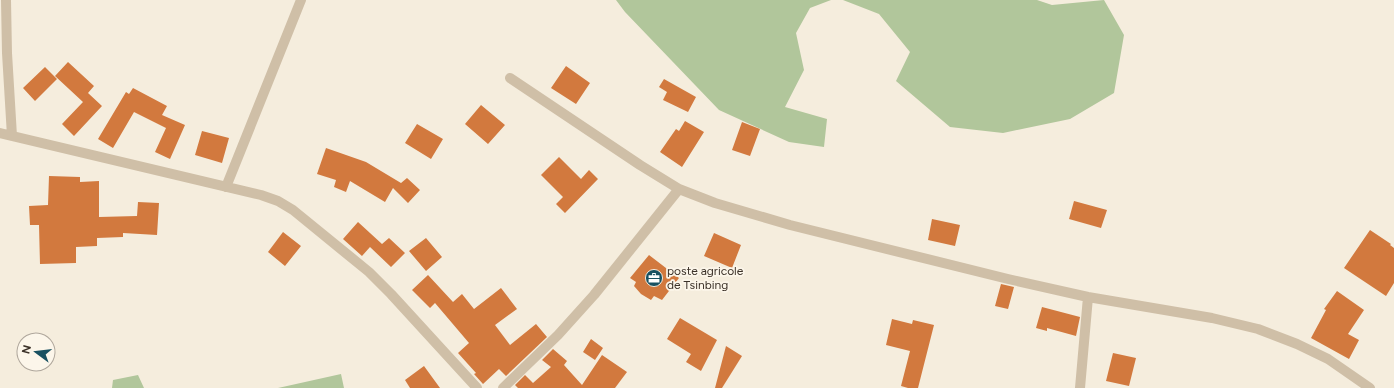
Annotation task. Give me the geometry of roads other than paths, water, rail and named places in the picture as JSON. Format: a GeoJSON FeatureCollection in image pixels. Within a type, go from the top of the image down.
{"type":"FeatureCollection","features":[{"type":"Feature","properties":{"kind":"street"},"geometry":{"type":"LineString","coordinates":[[6,0],[7,53],[12,136]]}},
{"type":"Feature","properties":{"kind":"street"},"geometry":{"type":"LineString","coordinates":[[226,186],[301,0]]}},
{"type":"Feature","properties":{"kind":"street"},"geometry":{"type":"LineString","coordinates":[[510,78],[640,165],[679,189],[715,203],[790,225],[1008,279],[1088,297],[1212,318],[1258,329],[1297,344],[1328,359],[1370,388]]}},
{"type":"Feature","properties":{"kind":"street"},"geometry":{"type":"LineString","coordinates":[[0,132],[226,186],[278,201],[293,210],[369,272],[477,388]]}},
{"type":"Feature","properties":{"kind":"street"},"geometry":{"type":"LineString","coordinates":[[503,388],[558,336],[594,295],[679,189]]}},
{"type":"Feature","properties":{"kind":"street"},"geometry":{"type":"LineString","coordinates":[[1080,388],[1088,297]]}},
{"type":"Feature","properties":{"kind":"place","name":"poste agricole de Tsinbing"},"geometry":{"type":"Point","coordinates":[654,278]}}]}
